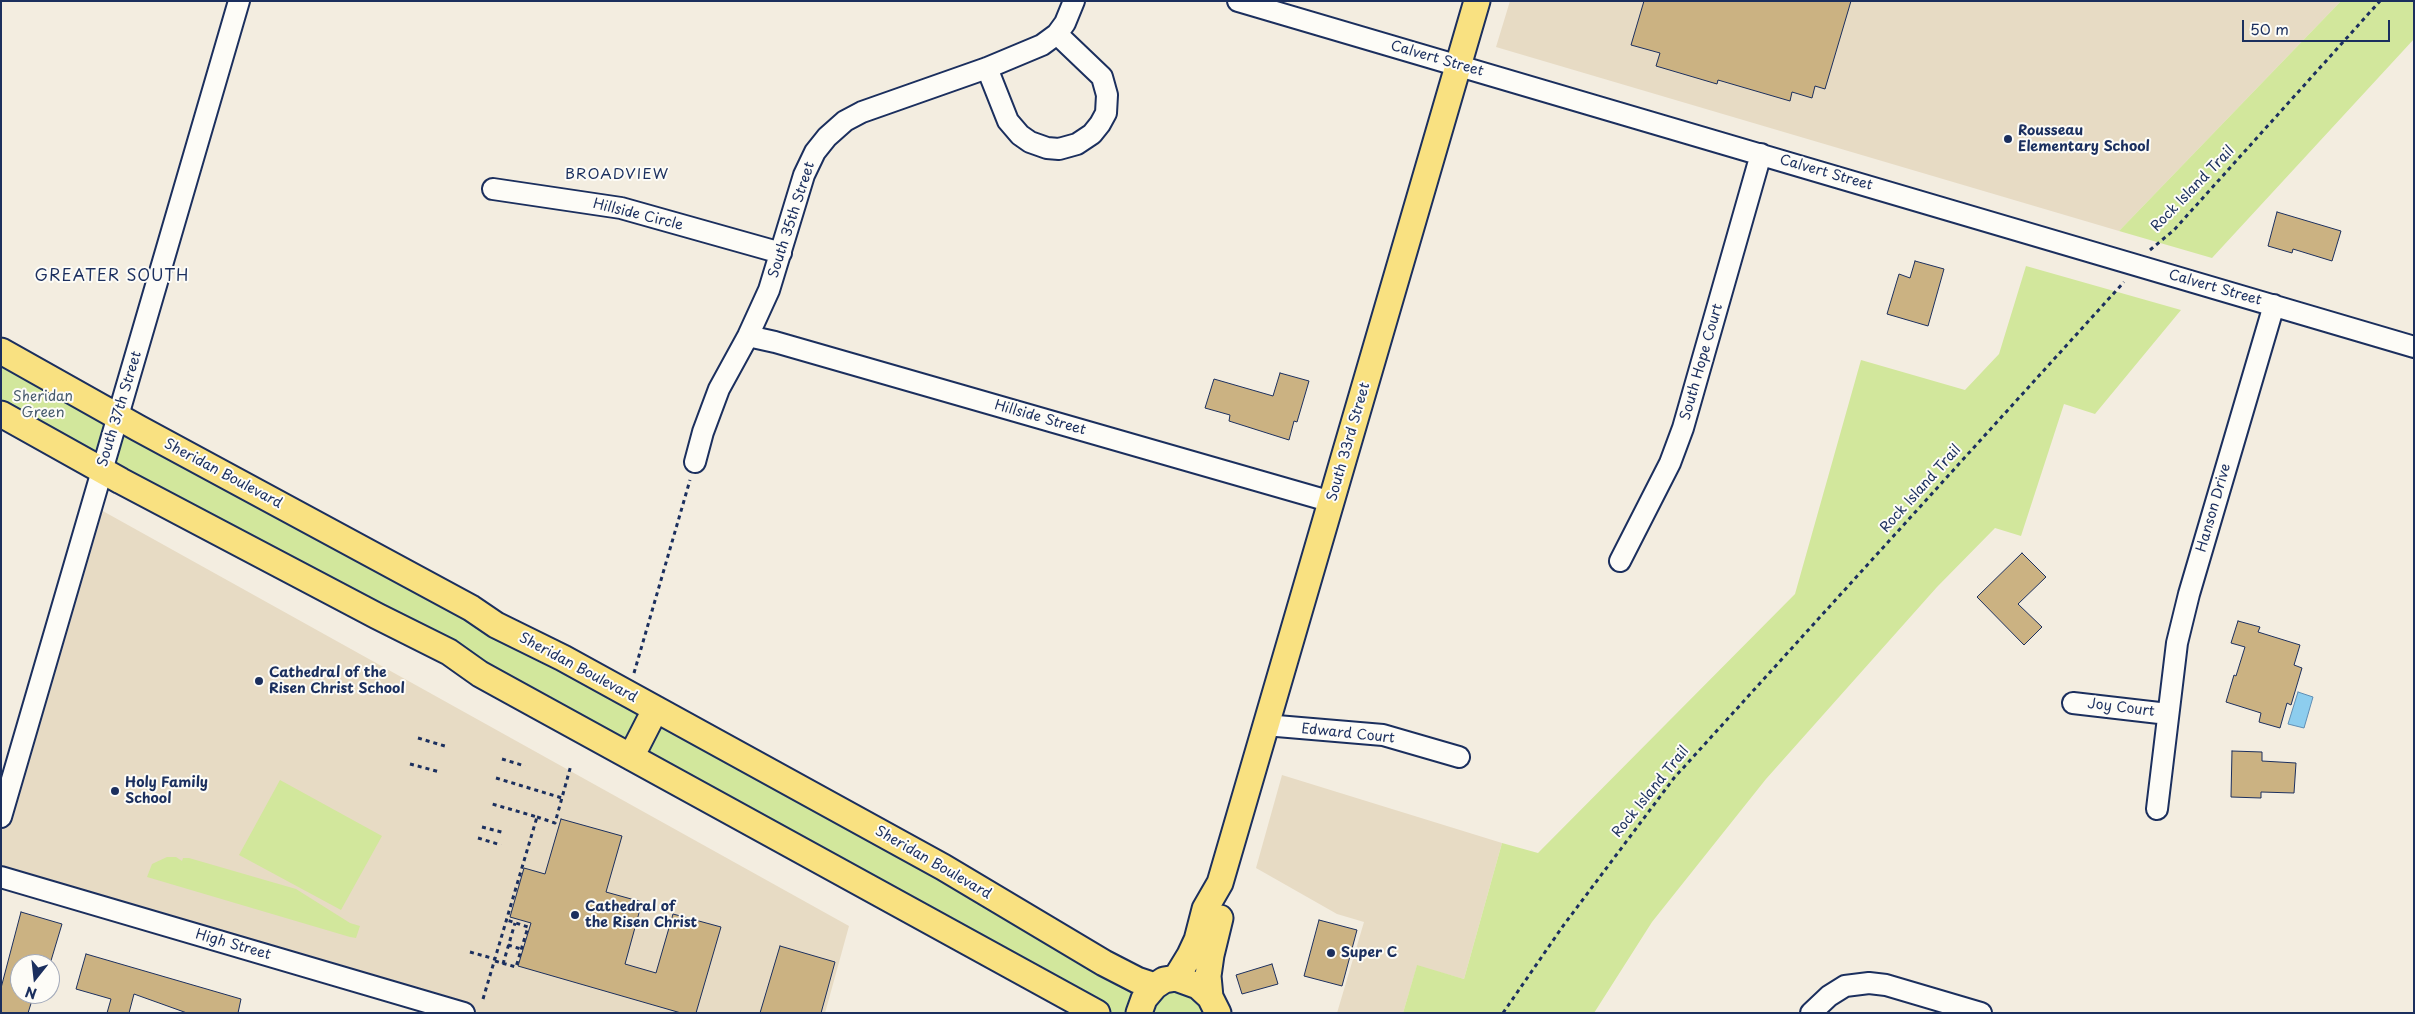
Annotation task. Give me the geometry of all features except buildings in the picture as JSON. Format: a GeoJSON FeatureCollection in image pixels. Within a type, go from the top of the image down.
{"type":"FeatureCollection","features":[{"type":"Feature","properties":{"kind":"main road","name":"South 33rd Street"},"geometry":{"type":"LineString","coordinates":[[1139,1013],[1144,999],[1184,968],[1206,909],[1220,883],[1477,1]]}},
{"type":"Feature","properties":{"kind":"main road","name":"Sheridan Boulevard"},"geometry":{"type":"LineString","coordinates":[[1,351],[118,417],[943,867],[1104,963],[1137,980],[1198,986],[1214,1005]]}},
{"type":"Feature","properties":{"kind":"main road"},"geometry":{"type":"LineString","coordinates":[[1,414],[368,612],[450,652],[480,674],[1097,1013]]}},
{"type":"Feature","properties":{"kind":"main road"},"geometry":{"type":"LineString","coordinates":[[631,757],[656,710]]}},
{"type":"Feature","properties":{"kind":"main road","name":"South 33rd Street"},"geometry":{"type":"LineString","coordinates":[[1214,1005],[1208,976],[1220,915],[1220,883]]}},
{"type":"Feature","properties":{"kind":"street","name":"South 37th Street"},"geometry":{"type":"LineString","coordinates":[[1,817],[239,1]]}},
{"type":"Feature","properties":{"kind":"street","name":"South 35th Street"},"geometry":{"type":"LineString","coordinates":[[695,462],[703,432],[719,389],[748,336],[768,290],[804,175],[815,152],[827,137],[845,121],[862,112],[987,68],[1042,45],[1057,34],[1074,1]]}},
{"type":"Feature","properties":{"kind":"street","name":"Calvert Street"},"geometry":{"type":"LineString","coordinates":[[1238,1],[2414,347]]}},
{"type":"Feature","properties":{"kind":"street"},"geometry":{"type":"LineString","coordinates":[[987,68],[1008,121],[1020,136],[1047,148],[1059,149],[1077,144],[1092,134],[1100,124],[1106,113],[1107,96],[1102,77],[1057,34]]}},
{"type":"Feature","properties":{"kind":"street","name":"South Hope Court"},"geometry":{"type":"LineString","coordinates":[[1620,561],[1670,463],[1683,428],[1761,154]]}},
{"type":"Feature","properties":{"kind":"street","name":"Hillside Circle"},"geometry":{"type":"LineString","coordinates":[[493,189],[621,208],[781,253]]}},
{"type":"Feature","properties":{"kind":"street","name":"Hanson Drive"},"geometry":{"type":"LineString","coordinates":[[2157,809],[2177,643],[2189,594],[2274,305]]}},
{"type":"Feature","properties":{"kind":"street","name":"Hillside Street"},"geometry":{"type":"LineString","coordinates":[[748,336],[775,342],[1332,502]]}},
{"type":"Feature","properties":{"kind":"street","name":"Joy Court"},"geometry":{"type":"LineString","coordinates":[[2073,703],[2168,714]]}},
{"type":"Feature","properties":{"kind":"street","name":"Edward Court"},"geometry":{"type":"LineString","coordinates":[[1265,725],[1383,736],[1459,756]]}},
{"type":"Feature","properties":{"kind":"street","name":"High Street"},"geometry":{"type":"LineString","coordinates":[[1,877],[464,1013]]}},
{"type":"Feature","properties":{"kind":"street"},"geometry":{"type":"LineString","coordinates":[[1811,1013],[1829,996],[1845,986],[1869,983],[1886,985],[1981,1013]]}},
{"type":"Feature","properties":{"kind":"path","name":"Rock Island Trail"},"geometry":{"type":"LineString","coordinates":[[1503,1013],[1563,926],[1674,778],[2139,266],[2154,245],[2174,230],[2380,1]]}},
{"type":"Feature","properties":{"kind":"path"},"geometry":{"type":"LineString","coordinates":[[639,656],[695,462]]}},
{"type":"Feature","properties":{"kind":"path"},"geometry":{"type":"LineString","coordinates":[[418,738],[448,746]]}},
{"type":"Feature","properties":{"kind":"path"},"geometry":{"type":"LineString","coordinates":[[502,758],[525,766]]}},
{"type":"Feature","properties":{"kind":"path"},"geometry":{"type":"LineString","coordinates":[[410,764],[440,772]]}},
{"type":"Feature","properties":{"kind":"path"},"geometry":{"type":"LineString","coordinates":[[489,803],[555,823],[572,765]]}},
{"type":"Feature","properties":{"kind":"path"},"geometry":{"type":"LineString","coordinates":[[496,778],[562,798]]}},
{"type":"Feature","properties":{"kind":"path"},"geometry":{"type":"LineString","coordinates":[[484,999],[537,817]]}},
{"type":"Feature","properties":{"kind":"path"},"geometry":{"type":"LineString","coordinates":[[482,826],[505,833]]}},
{"type":"Feature","properties":{"kind":"path"},"geometry":{"type":"LineString","coordinates":[[478,838],[501,845]]}},
{"type":"Feature","properties":{"kind":"path"},"geometry":{"type":"LineString","coordinates":[[470,952],[516,967],[528,927],[507,920]]}},
{"type":"Feature","properties":{"kind":"path"},"geometry":{"type":"LineString","coordinates":[[503,964],[515,923]]}},
{"type":"Feature","properties":{"kind":"path"},"geometry":{"type":"LineString","coordinates":[[508,945],[521,948]]}},
{"type":"Feature","properties":{"kind":"shaded area","name":"Rousseau Elementary School"},"geometry":{"type":"Polygon","coordinates":[[[1510,1],[2341,1],[2119,231],[1496,47],[1510,1]]]}},
{"type":"Feature","properties":{"kind":"shaded area"},"geometry":{"type":"Polygon","coordinates":[[[92,505],[849,926],[825,1013],[464,1013],[1,877],[1,817],[92,505]]]}},
{"type":"Feature","properties":{"kind":"shaded area"},"geometry":{"type":"Polygon","coordinates":[[[1282,775],[1502,843],[1464,979],[1417,966],[1403,1013],[1337,1013],[1364,922],[1337,914],[1256,868],[1282,775]]]}},
{"type":"Feature","properties":{"kind":"green space"},"geometry":{"type":"Polygon","coordinates":[[[2341,1],[2414,1],[2414,39],[2212,258],[2119,231],[2341,1]]]}},
{"type":"Feature","properties":{"kind":"green space"},"geometry":{"type":"Polygon","coordinates":[[[2026,266],[2181,310],[2095,414],[2064,404],[2021,536],[1995,528],[1937,587],[1766,779],[1652,922],[1594,1013],[1403,1013],[1417,965],[1464,979],[1502,843],[1538,853],[1795,594],[1861,360],[1965,390],[1999,354],[2026,266]]]}},
{"type":"Feature","properties":{"kind":"green space","name":"Sheridan Green"},"geometry":{"type":"Polygon","coordinates":[[[1,351],[943,867],[1164,980],[1218,1013],[1097,1013],[1,414],[1,351]]]}},
{"type":"Feature","properties":{"kind":"green space"},"geometry":{"type":"Polygon","coordinates":[[[280,780],[382,836],[341,910],[239,855],[280,780]]]}},
{"type":"Feature","properties":{"kind":"green space"},"geometry":{"type":"Polygon","coordinates":[[[167,857],[176,857],[182,861],[183,858],[189,858],[296,889],[350,923],[360,926],[356,938],[147,877],[152,864],[167,857]]]}},
{"type":"Feature","properties":{"kind":"water"},"geometry":{"type":"Polygon","coordinates":[[[2298,692],[2313,697],[2304,728],[2288,724],[2298,692]]]}},
{"type":"Feature","properties":{"kind":"place","name":"Rousseau Elementary School"},"geometry":{"type":"Point","coordinates":[2008,139]}},
{"type":"Feature","properties":{"kind":"place","name":"Cathedral of the Risen Christ School"},"geometry":{"type":"Point","coordinates":[259,681]}},
{"type":"Feature","properties":{"kind":"place","name":"Holy Family School"},"geometry":{"type":"Point","coordinates":[115,791]}},
{"type":"Feature","properties":{"kind":"place","name":"Cathedral of the Risen Christ"},"geometry":{"type":"Point","coordinates":[575,915]}},
{"type":"Feature","properties":{"kind":"place","name":"Super C"},"geometry":{"type":"Point","coordinates":[1331,953]}},
{"type":"Feature","properties":{"kind":"district","name":"BROADVIEW"},"geometry":{"type":"Point","coordinates":[617,175]}},
{"type":"Feature","properties":{"kind":"district","name":"GREATER SOUTH"},"geometry":{"type":"Point","coordinates":[112,277]}}]}
